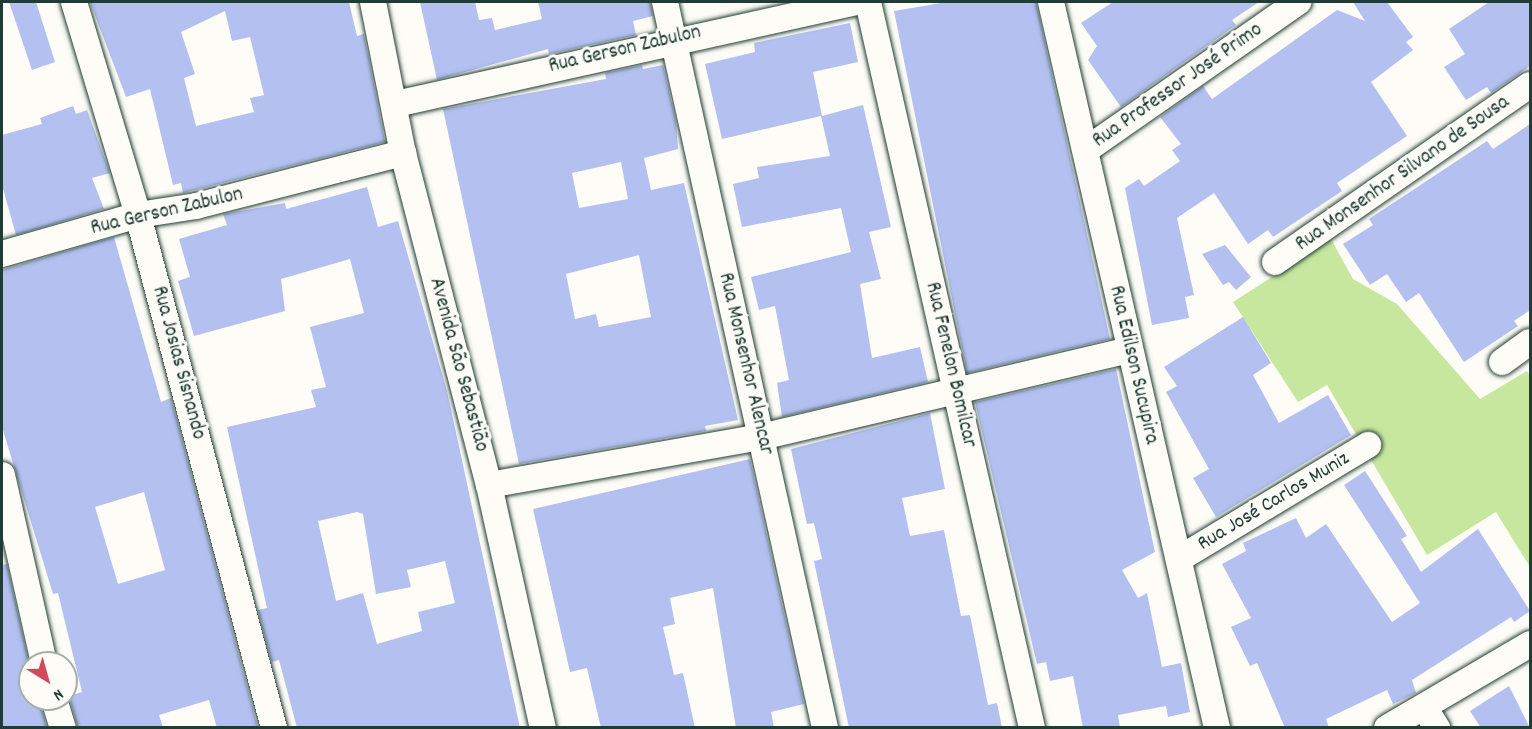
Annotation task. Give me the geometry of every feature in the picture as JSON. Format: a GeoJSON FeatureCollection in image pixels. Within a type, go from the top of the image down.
{"type":"FeatureCollection","features":[{"type":"Feature","properties":{"kind":"street","name":"Rua Josias Sisnando"},"geometry":{"type":"LineString","coordinates":[[74,2],[138,215],[274,728]]}},
{"type":"Feature","properties":{"kind":"street","name":"Avenida São Sebastião"},"geometry":{"type":"LineString","coordinates":[[373,2],[396,104],[403,153],[489,484],[543,728]]}},
{"type":"Feature","properties":{"kind":"street","name":"Rua Monsenhor Alencar"},"geometry":{"type":"LineString","coordinates":[[665,2],[825,728]]}},
{"type":"Feature","properties":{"kind":"street","name":"Rua Gerson Zabulon"},"geometry":{"type":"LineString","coordinates":[[396,104],[673,39],[855,2]]}},
{"type":"Feature","properties":{"kind":"street","name":"Rua Fenelon Bomilcar"},"geometry":{"type":"LineString","coordinates":[[868,2],[1032,728]]}},
{"type":"Feature","properties":{"kind":"street","name":"Rua Edilson Sucupira"},"geometry":{"type":"LineString","coordinates":[[1051,2],[1217,728]]}},
{"type":"Feature","properties":{"kind":"street","name":"Rua Professor José Primo"},"geometry":{"type":"LineString","coordinates":[[1086,150],[1298,2]]}},
{"type":"Feature","properties":{"kind":"street","name":"Rua Monsenhor Silvano de Sousa"},"geometry":{"type":"LineString","coordinates":[[1275,262],[1530,85]]}},
{"type":"Feature","properties":{"kind":"street","name":"Rua Gerson Zabulon"},"geometry":{"type":"LineString","coordinates":[[2,254],[138,215],[196,206],[403,153]]}},
{"type":"Feature","properties":{"kind":"street"},"geometry":{"type":"LineString","coordinates":[[1502,362],[1530,342]]}},
{"type":"Feature","properties":{"kind":"street"},"geometry":{"type":"LineString","coordinates":[[489,484],[761,437],[955,389],[1129,350]]}},
{"type":"Feature","properties":{"kind":"street","name":"Rua José Carlos Muniz"},"geometry":{"type":"LineString","coordinates":[[1179,559],[1368,445]]}},
{"type":"Feature","properties":{"kind":"street"},"geometry":{"type":"LineString","coordinates":[[2,475],[41,651]]}},
{"type":"Feature","properties":{"kind":"street"},"geometry":{"type":"LineString","coordinates":[[1387,728],[1430,717],[1530,644]]}},
{"type":"Feature","properties":{"kind":"street"},"geometry":{"type":"LineString","coordinates":[[58,711],[63,728]]}},
{"type":"Feature","properties":{"kind":"green space"},"geometry":{"type":"Polygon","coordinates":[[[1331,239],[1353,279],[1397,304],[1480,399],[1527,371],[1530,376],[1530,567],[1496,512],[1427,555],[1327,385],[1298,402],[1233,302],[1331,239]]]}},
{"type":"Feature","properties":{"kind":"building"},"geometry":{"type":"Polygon","coordinates":[[[9,2],[36,2],[55,62],[32,70],[9,2]]]}},
{"type":"Feature","properties":{"kind":"building"},"geometry":{"type":"Polygon","coordinates":[[[90,2],[349,2],[357,36],[364,34],[385,142],[183,193],[181,183],[173,185],[150,89],[126,97],[90,2]],[[225,11],[181,32],[195,74],[184,78],[196,126],[254,112],[250,98],[264,95],[250,37],[232,41],[225,11]]]}},
{"type":"Feature","properties":{"kind":"building"},"geometry":{"type":"Polygon","coordinates":[[[420,2],[475,2],[479,20],[492,18],[495,30],[542,19],[538,2],[650,2],[653,16],[633,21],[636,35],[549,54],[548,49],[437,80],[420,2]]]}},
{"type":"Feature","properties":{"kind":"building"},"geometry":{"type":"Polygon","coordinates":[[[947,2],[1036,2],[1110,339],[967,373],[894,11],[947,2]]]}},
{"type":"Feature","properties":{"kind":"building"},"geometry":{"type":"Polygon","coordinates":[[[1113,2],[1259,2],[1232,20],[1236,25],[1121,107],[1088,60],[1097,46],[1081,23],[1113,2]]]}},
{"type":"Feature","properties":{"kind":"building"},"geometry":{"type":"Polygon","coordinates":[[[1353,2],[1387,2],[1413,37],[1406,42],[1413,50],[1371,82],[1407,136],[1337,183],[1342,191],[1273,237],[1268,230],[1248,244],[1214,193],[1177,218],[1194,295],[1185,297],[1189,318],[1152,325],[1125,188],[1139,179],[1144,186],[1180,161],[1172,150],[1181,144],[1160,117],[1203,86],[1212,99],[1337,10],[1365,21],[1353,2]]]}},
{"type":"Feature","properties":{"kind":"building"},"geometry":{"type":"Polygon","coordinates":[[[1489,2],[1530,2],[1530,66],[1491,93],[1487,87],[1466,100],[1444,67],[1465,54],[1449,29],[1489,2]]]}},
{"type":"Feature","properties":{"kind":"building"},"geometry":{"type":"Polygon","coordinates":[[[850,23],[858,62],[813,72],[822,116],[863,105],[891,227],[869,232],[881,279],[860,284],[872,358],[920,347],[928,382],[782,417],[777,383],[789,380],[775,306],[759,310],[751,277],[851,252],[841,208],[742,227],[733,184],[759,178],[757,167],[830,156],[821,116],[722,139],[705,64],[755,52],[754,43],[850,23]]]}},
{"type":"Feature","properties":{"kind":"building"},"geometry":{"type":"Polygon","coordinates":[[[642,65],[643,69],[663,65],[676,121],[678,149],[644,158],[651,190],[684,183],[738,420],[705,426],[706,431],[519,464],[443,109],[606,79],[605,73],[642,65]],[[621,162],[572,173],[579,208],[628,199],[621,162]],[[639,255],[566,274],[575,319],[596,314],[599,327],[651,317],[639,255]]]}},
{"type":"Feature","properties":{"kind":"building"},"geometry":{"type":"Polygon","coordinates":[[[73,106],[76,114],[87,110],[110,173],[92,178],[104,209],[16,235],[2,185],[2,135],[42,124],[40,118],[73,106]]]}},
{"type":"Feature","properties":{"kind":"building"},"geometry":{"type":"Polygon","coordinates":[[[1530,124],[1530,310],[1514,321],[1518,326],[1464,362],[1419,293],[1406,302],[1387,274],[1370,285],[1343,244],[1373,225],[1369,219],[1487,141],[1493,149],[1530,124]]]}},
{"type":"Feature","properties":{"kind":"building"},"geometry":{"type":"Polygon","coordinates":[[[367,187],[378,227],[398,221],[447,391],[520,728],[297,728],[279,660],[272,662],[258,610],[267,608],[227,427],[316,407],[311,390],[326,387],[310,327],[364,313],[350,259],[281,279],[285,311],[194,336],[178,281],[190,277],[179,239],[227,225],[223,214],[285,203],[286,209],[367,187]],[[357,512],[318,521],[336,601],[363,593],[377,644],[422,631],[418,612],[455,603],[445,561],[407,570],[411,587],[376,594],[363,514],[357,512]]]}},
{"type":"Feature","properties":{"kind":"building"},"geometry":{"type":"Polygon","coordinates":[[[114,237],[161,402],[171,398],[258,728],[217,728],[209,700],[159,715],[163,728],[78,728],[73,711],[78,711],[78,693],[82,692],[78,676],[78,651],[72,651],[58,593],[53,594],[2,427],[2,270],[114,237]],[[144,492],[95,507],[118,584],[165,570],[144,492]]]}},
{"type":"Feature","properties":{"kind":"building"},"geometry":{"type":"Polygon","coordinates":[[[1225,245],[1251,277],[1236,290],[1229,282],[1223,285],[1202,254],[1225,245]]]}},
{"type":"Feature","properties":{"kind":"building"},"geometry":{"type":"Polygon","coordinates":[[[1243,317],[1271,363],[1253,375],[1279,423],[1328,395],[1351,435],[1216,517],[1193,478],[1209,469],[1166,392],[1177,386],[1164,367],[1243,317]]]}},
{"type":"Feature","properties":{"kind":"building"},"geometry":{"type":"Polygon","coordinates":[[[1116,369],[1155,552],[1122,570],[1138,598],[1147,593],[1162,667],[1181,663],[1190,712],[1168,717],[1166,706],[1118,715],[1120,728],[1083,728],[1073,676],[1050,681],[1046,662],[1037,664],[975,402],[1116,369]]]}},
{"type":"Feature","properties":{"kind":"building"},"geometry":{"type":"Polygon","coordinates":[[[930,413],[945,489],[902,498],[910,536],[944,530],[961,616],[970,615],[988,705],[997,703],[1002,728],[849,728],[814,561],[822,559],[814,523],[807,524],[791,449],[930,413]]]}},
{"type":"Feature","properties":{"kind":"building"},"geometry":{"type":"Polygon","coordinates":[[[750,459],[804,704],[771,712],[774,728],[736,728],[713,588],[670,598],[675,624],[663,627],[674,675],[683,673],[695,728],[601,728],[587,668],[570,672],[533,509],[750,459]]]}},
{"type":"Feature","properties":{"kind":"building"},"geometry":{"type":"Polygon","coordinates":[[[1365,471],[1407,536],[1401,539],[1421,572],[1478,529],[1530,611],[1514,622],[1511,617],[1412,680],[1416,693],[1393,704],[1387,690],[1326,719],[1329,728],[1285,728],[1257,663],[1250,666],[1231,627],[1251,618],[1222,564],[1246,551],[1243,543],[1296,518],[1306,538],[1326,524],[1392,622],[1420,603],[1344,485],[1365,471]]]}},
{"type":"Feature","properties":{"kind":"building"},"geometry":{"type":"Polygon","coordinates":[[[7,564],[26,651],[18,651],[18,711],[42,711],[47,728],[2,728],[2,565],[7,564]]]}},
{"type":"Feature","properties":{"kind":"building"},"geometry":{"type":"Polygon","coordinates":[[[1509,686],[1530,728],[1481,728],[1470,711],[1509,686]]]}}]}
